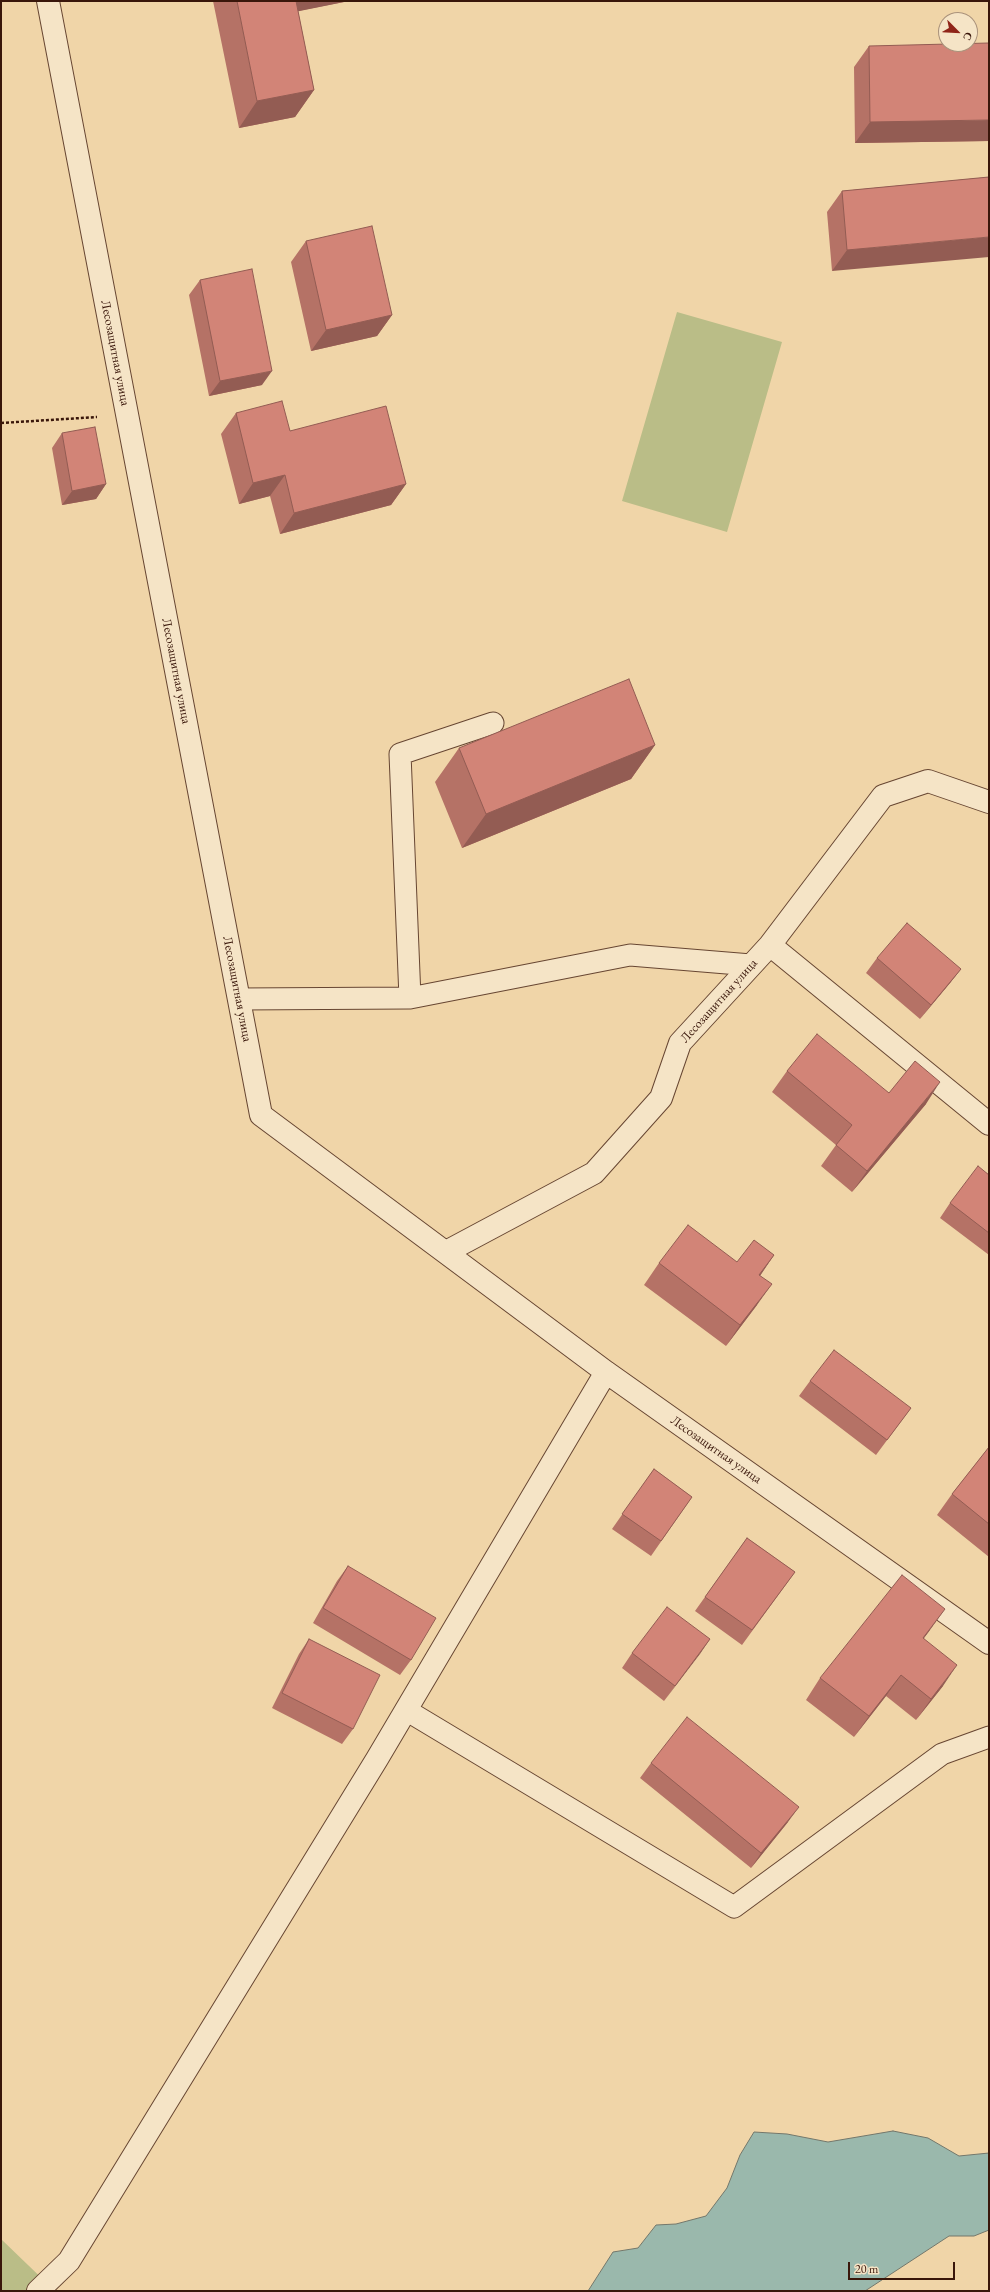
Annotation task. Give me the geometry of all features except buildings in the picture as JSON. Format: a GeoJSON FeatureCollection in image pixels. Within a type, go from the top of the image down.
{"type":"FeatureCollection","features":[{"type":"Feature","properties":{"kind":"street","name":"Лесозащитная улица"},"geometry":{"type":"LineString","coordinates":[[48,1],[261,1115],[606,1372],[989,1643]]}},
{"type":"Feature","properties":{"kind":"street","name":"Лесозащитная улица"},"geometry":{"type":"LineString","coordinates":[[446,1252],[594,1173],[661,1098],[680,1043],[770,945],[883,796],[928,780],[989,802]]}},
{"type":"Feature","properties":{"kind":"street"},"geometry":{"type":"LineString","coordinates":[[770,945],[989,1124]]}},
{"type":"Feature","properties":{"kind":"street"},"geometry":{"type":"LineString","coordinates":[[38,2291],[69,2261],[406,1710],[606,1372]]}},
{"type":"Feature","properties":{"kind":"lane"},"geometry":{"type":"LineString","coordinates":[[410,998],[400,754],[493,723]]}},
{"type":"Feature","properties":{"kind":"lane"},"geometry":{"type":"LineString","coordinates":[[239,1000],[410,998],[630,955],[751,965]]}},
{"type":"Feature","properties":{"kind":"lane"},"geometry":{"type":"LineString","coordinates":[[406,1710],[734,1907],[942,1754],[989,1737]]}},
{"type":"Feature","properties":{"kind":"path"},"geometry":{"type":"LineString","coordinates":[[1,423],[127,415]]}},
{"type":"Feature","properties":{"kind":"green space"},"geometry":{"type":"Polygon","coordinates":[[[677,312],[782,342],[727,532],[622,501],[677,312]]]}},
{"type":"Feature","properties":{"kind":"green space"},"geometry":{"type":"Polygon","coordinates":[[[1,2239],[55,2291],[1,2291],[1,2239]]]}},
{"type":"Feature","properties":{"kind":"shaded area"},"geometry":{"type":"Polygon","coordinates":[[[893,2131],[928,2138],[959,2156],[989,2153],[989,2230],[974,2236],[949,2236],[865,2291],[588,2291],[613,2252],[638,2248],[656,2225],[676,2224],[706,2216],[727,2188],[740,2155],[754,2132],[787,2134],[828,2142],[893,2131]]]}}]}
